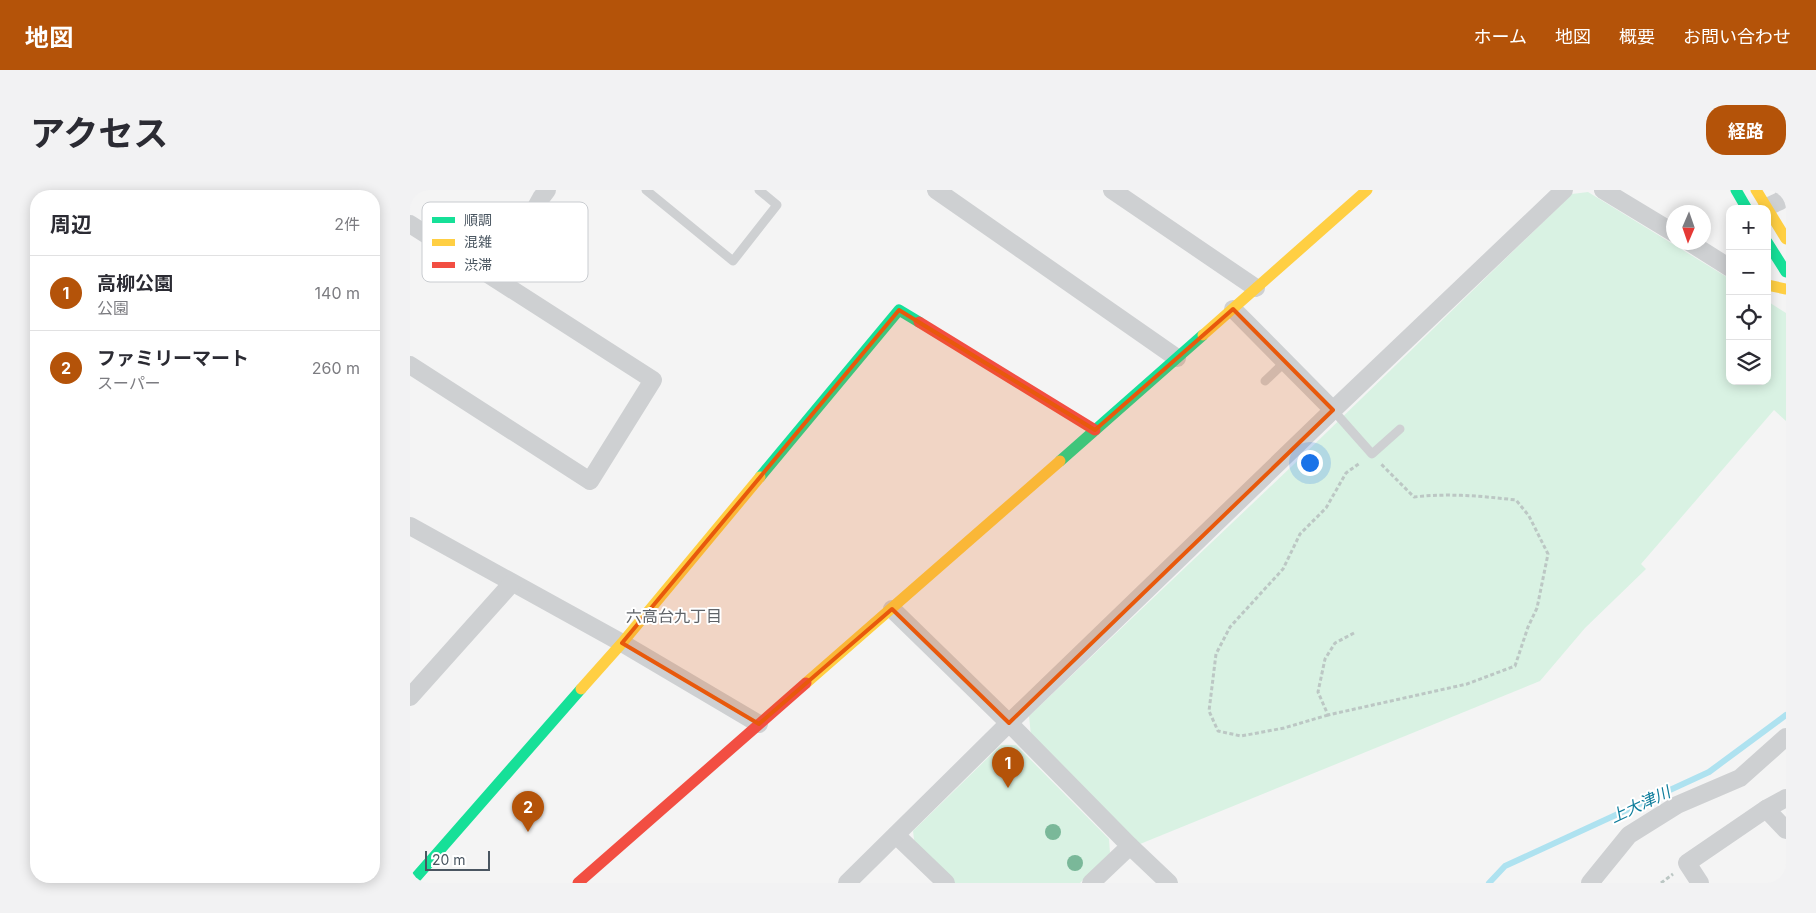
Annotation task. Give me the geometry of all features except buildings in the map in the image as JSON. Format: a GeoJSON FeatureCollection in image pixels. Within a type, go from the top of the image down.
{"type":"FeatureCollection","features":[{"type":"Feature","properties":{"kind":"street"},"geometry":{"type":"LineString","coordinates":[[539,202],[547,190]]}},
{"type":"Feature","properties":{"kind":"street"},"geometry":{"type":"LineString","coordinates":[[1112,190],[1256,288]]}},
{"type":"Feature","properties":{"kind":"street"},"geometry":{"type":"LineString","coordinates":[[578,883],[1234,309],[1367,190]]}},
{"type":"Feature","properties":{"kind":"street"},"geometry":{"type":"LineString","coordinates":[[847,883],[1332,410],[1564,190]]}},
{"type":"Feature","properties":{"kind":"street"},"geometry":{"type":"LineString","coordinates":[[1603,190],[1666,228]]}},
{"type":"Feature","properties":{"kind":"street"},"geometry":{"type":"LineString","coordinates":[[1736,190],[1745,205]]}},
{"type":"Feature","properties":{"kind":"street"},"geometry":{"type":"LineString","coordinates":[[1756,190],[1765,205]]}},
{"type":"Feature","properties":{"kind":"street"},"geometry":{"type":"LineString","coordinates":[[948,193],[1176,358]]}},
{"type":"Feature","properties":{"kind":"street"},"geometry":{"type":"LineString","coordinates":[[1771,206],[1780,201],[1786,194]]}},
{"type":"Feature","properties":{"kind":"street"},"geometry":{"type":"LineString","coordinates":[[1771,215],[1786,239]]}},
{"type":"Feature","properties":{"kind":"street"},"geometry":{"type":"LineString","coordinates":[[410,224],[422,232]]}},
{"type":"Feature","properties":{"kind":"street"},"geometry":{"type":"LineString","coordinates":[[1771,248],[1786,272]]}},
{"type":"Feature","properties":{"kind":"street"},"geometry":{"type":"LineString","coordinates":[[1701,250],[1726,266]]}},
{"type":"Feature","properties":{"kind":"street"},"geometry":{"type":"LineString","coordinates":[[1771,271],[1777,257]]}},
{"type":"Feature","properties":{"kind":"street"},"geometry":{"type":"LineString","coordinates":[[410,365],[590,481],[653,380],[501,282]]}},
{"type":"Feature","properties":{"kind":"street"},"geometry":{"type":"LineString","coordinates":[[1771,286],[1786,289]]}},
{"type":"Feature","properties":{"kind":"street"},"geometry":{"type":"LineString","coordinates":[[1234,309],[1332,410]]}},
{"type":"Feature","properties":{"kind":"street"},"geometry":{"type":"LineString","coordinates":[[411,883],[622,643],[899,310],[1094,430]]}},
{"type":"Feature","properties":{"kind":"street"},"geometry":{"type":"LineString","coordinates":[[410,526],[622,643],[759,724]]}},
{"type":"Feature","properties":{"kind":"street"},"geometry":{"type":"LineString","coordinates":[[410,697],[512,583]]}},
{"type":"Feature","properties":{"kind":"street"},"geometry":{"type":"LineString","coordinates":[[892,608],[1169,883]]}},
{"type":"Feature","properties":{"kind":"street"},"geometry":{"type":"LineString","coordinates":[[1590,883],[1629,834],[1677,805],[1740,778],[1786,737]]}},
{"type":"Feature","properties":{"kind":"street"},"geometry":{"type":"LineString","coordinates":[[1700,883],[1687,863],[1766,809],[1786,798]]}},
{"type":"Feature","properties":{"kind":"street"},"geometry":{"type":"LineString","coordinates":[[1766,809],[1786,830]]}},
{"type":"Feature","properties":{"kind":"street"},"geometry":{"type":"LineString","coordinates":[[896,835],[946,883]]}},
{"type":"Feature","properties":{"kind":"street"},"geometry":{"type":"LineString","coordinates":[[1091,883],[1130,846]]}},
{"type":"Feature","properties":{"kind":"lane"},"geometry":{"type":"LineString","coordinates":[[646,190],[733,261],[777,205],[759,190]]}},
{"type":"Feature","properties":{"kind":"lane"},"geometry":{"type":"LineString","coordinates":[[1265,381],[1285,362]]}},
{"type":"Feature","properties":{"kind":"lane"},"geometry":{"type":"LineString","coordinates":[[1332,410],[1372,454],[1400,429]]}},
{"type":"Feature","properties":{"kind":"path"},"geometry":{"type":"LineString","coordinates":[[1372,454],[1346,473],[1326,508],[1300,534],[1283,569],[1230,627],[1216,654],[1209,711],[1218,731],[1241,736],[1284,728],[1328,715],[1467,684],[1515,666],[1528,627],[1538,608],[1548,554],[1529,516],[1516,500],[1439,494],[1414,497],[1388,470]]}},
{"type":"Feature","properties":{"kind":"path"},"geometry":{"type":"LineString","coordinates":[[1328,715],[1318,692],[1325,659],[1335,643],[1354,633]]}},
{"type":"Feature","properties":{"kind":"highlighted area"},"geometry":{"type":"Polygon","coordinates":[[[1233,309],[1333,410],[1009,723],[892,609],[759,724],[622,643],[899,310],[1095,430],[1233,309]]]}},
{"type":"Feature","properties":{"kind":"green space"},"geometry":{"type":"Polygon","coordinates":[[[1588,192],[1666,240],[1666,250],[1683,250],[1726,277],[1726,385],[1771,385],[1771,304],[1786,313],[1786,421],[1774,410],[1641,564],[1646,569],[1585,628],[1540,681],[1140,844],[1031,736],[1029,716],[1292,466],[1572,194],[1588,192]]]}},
{"type":"Feature","properties":{"kind":"green space"},"geometry":{"type":"Polygon","coordinates":[[[1001,745],[1016,745],[1109,839],[1110,853],[1080,883],[953,883],[915,847],[913,831],[1001,745]]]}},
{"type":"Feature","properties":{"kind":"waterway","name":"上大津川"},"geometry":{"type":"LineString","coordinates":[[1489,883],[1505,866],[1709,772],[1786,715]]}},
{"type":"Feature","properties":{"kind":"traffic: fast"},"geometry":{"type":"LineString","coordinates":[[1736,190],[1745,205]]}},
{"type":"Feature","properties":{"kind":"traffic: fast"},"geometry":{"type":"LineString","coordinates":[[1771,248],[1786,272]]}},
{"type":"Feature","properties":{"kind":"traffic: fast"},"geometry":{"type":"LineString","coordinates":[[760,477],[899,310],[919,322]]}},
{"type":"Feature","properties":{"kind":"traffic: fast"},"geometry":{"type":"LineString","coordinates":[[1060,461],[1203,335]]}},
{"type":"Feature","properties":{"kind":"traffic: fast"},"geometry":{"type":"LineString","coordinates":[[411,883],[581,689]]}},
{"type":"Feature","properties":{"kind":"traffic: slow"},"geometry":{"type":"LineString","coordinates":[[1203,335],[1367,190]]}},
{"type":"Feature","properties":{"kind":"traffic: slow"},"geometry":{"type":"LineString","coordinates":[[1756,190],[1786,239]]}},
{"type":"Feature","properties":{"kind":"traffic: slow"},"geometry":{"type":"LineString","coordinates":[[1771,286],[1786,289]]}},
{"type":"Feature","properties":{"kind":"traffic: slow"},"geometry":{"type":"LineString","coordinates":[[806,683],[1060,461]]}},
{"type":"Feature","properties":{"kind":"traffic: slow"},"geometry":{"type":"LineString","coordinates":[[581,689],[622,643],[760,477]]}},
{"type":"Feature","properties":{"kind":"traffic: jam"},"geometry":{"type":"LineString","coordinates":[[919,322],[1095,430]]}},
{"type":"Feature","properties":{"kind":"traffic: jam"},"geometry":{"type":"LineString","coordinates":[[578,883],[806,683]]}},
{"type":"Feature","properties":{"kind":"place","name":"高柳公園"},"geometry":{"type":"Point","coordinates":[1008,788]}},
{"type":"Feature","properties":{"kind":"place","name":"ファミリーマート"},"geometry":{"type":"Point","coordinates":[528,832]}},
{"type":"Feature","properties":{"kind":"district","name":"六高台九丁目"},"geometry":{"type":"Point","coordinates":[674,616]}}]}
